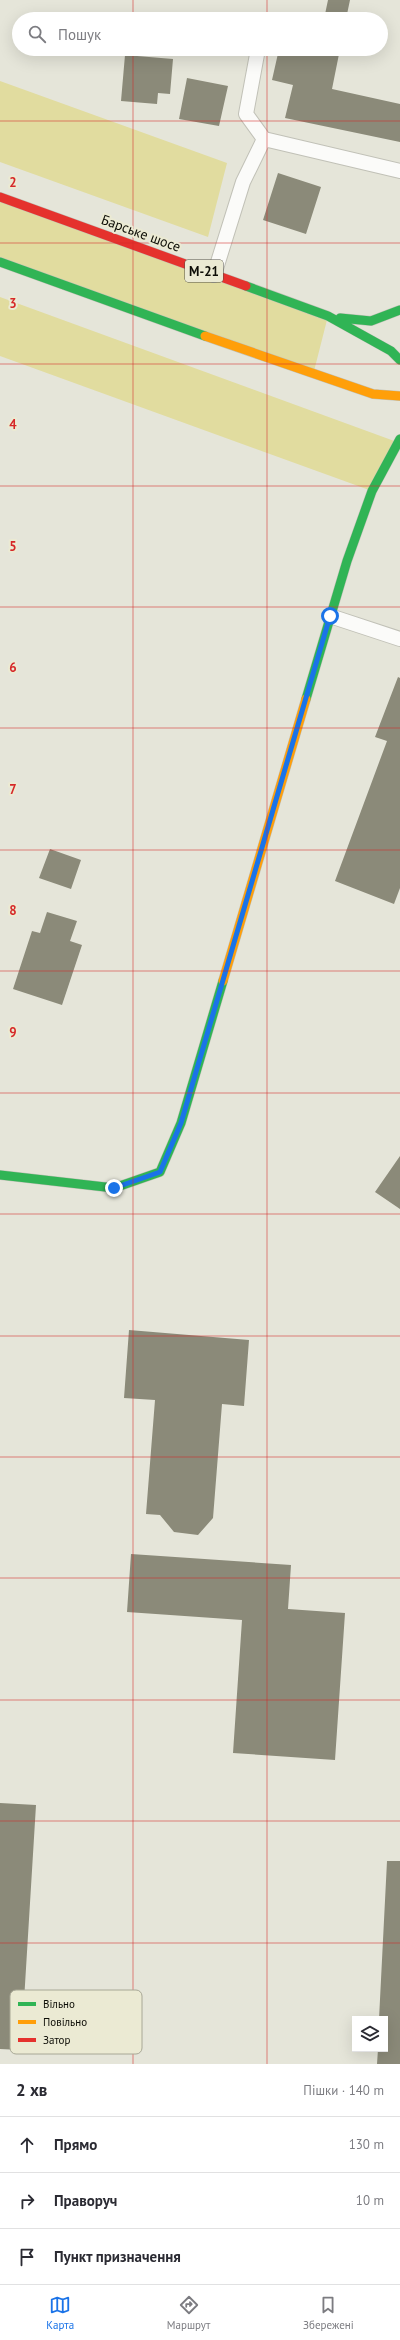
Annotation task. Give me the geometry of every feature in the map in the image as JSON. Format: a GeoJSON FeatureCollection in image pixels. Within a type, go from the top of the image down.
{"type":"FeatureCollection","features":[{"type":"Feature","properties":{"kind":"main road","name":"Барське шосе"},"geometry":{"type":"LineString","coordinates":[[0,197],[328,316],[391,351],[400,360]]}},
{"type":"Feature","properties":{"kind":"main road"},"geometry":{"type":"LineString","coordinates":[[0,262],[313,375],[373,394],[400,396]]}},
{"type":"Feature","properties":{"kind":"main road"},"geometry":{"type":"LineString","coordinates":[[328,316],[367,323],[400,310]]}},
{"type":"Feature","properties":{"kind":"main road"},"geometry":{"type":"LineString","coordinates":[[0,1175],[114,1188],[160,1172],[181,1123],[347,561],[372,491],[400,439]]}},
{"type":"Feature","properties":{"kind":"lane"},"geometry":{"type":"LineString","coordinates":[[257,56],[246,114],[264,139],[400,171]]}},
{"type":"Feature","properties":{"kind":"lane"},"geometry":{"type":"LineString","coordinates":[[214,274],[243,182],[264,139]]}},
{"type":"Feature","properties":{"kind":"lane"},"geometry":{"type":"LineString","coordinates":[[330,616],[400,639]]}},
{"type":"Feature","properties":{"kind":"shaded area"},"geometry":{"type":"Polygon","coordinates":[[[0,81],[227,163],[208,237],[0,162],[0,81]]]}},
{"type":"Feature","properties":{"kind":"shaded area"},"geometry":{"type":"Polygon","coordinates":[[[0,197],[328,316],[313,375],[0,262],[0,197]]]}},
{"type":"Feature","properties":{"kind":"shaded area"},"geometry":{"type":"Polygon","coordinates":[[[0,297],[397,442],[372,491],[0,356],[0,297]]]}},
{"type":"Feature","properties":{"kind":"building"},"geometry":{"type":"Polygon","coordinates":[[[328,0],[350,0],[347,12],[325,12],[328,0]]]}},
{"type":"Feature","properties":{"kind":"building"},"geometry":{"type":"Polygon","coordinates":[[[125,56],[173,59],[170,94],[158,93],[157,104],[121,101],[125,56]]]}},
{"type":"Feature","properties":{"kind":"building"},"geometry":{"type":"Polygon","coordinates":[[[277,56],[339,56],[332,89],[400,104],[400,142],[285,118],[293,85],[272,80],[277,56]]]}},
{"type":"Feature","properties":{"kind":"building"},"geometry":{"type":"Polygon","coordinates":[[[187,78],[228,86],[219,126],[179,119],[187,78]]]}},
{"type":"Feature","properties":{"kind":"building"},"geometry":{"type":"Polygon","coordinates":[[[278,173],[321,187],[306,234],[263,220],[278,173]]]}},
{"type":"Feature","properties":{"kind":"building"},"geometry":{"type":"Polygon","coordinates":[[[398,677],[400,678],[400,888],[394,904],[335,881],[387,741],[375,737],[398,677]]]}},
{"type":"Feature","properties":{"kind":"building"},"geometry":{"type":"Polygon","coordinates":[[[50,849],[81,860],[71,889],[39,878],[50,849]]]}},
{"type":"Feature","properties":{"kind":"building"},"geometry":{"type":"Polygon","coordinates":[[[47,912],[77,921],[70,941],[82,945],[62,1005],[13,989],[32,931],[40,933],[47,912]]]}},
{"type":"Feature","properties":{"kind":"building"},"geometry":{"type":"Polygon","coordinates":[[[400,1156],[400,1209],[375,1192],[400,1156]]]}},
{"type":"Feature","properties":{"kind":"building"},"geometry":{"type":"Polygon","coordinates":[[[129,1330],[249,1340],[244,1406],[222,1404],[213,1518],[198,1535],[174,1532],[160,1515],[146,1514],[155,1400],[124,1398],[129,1330]]]}},
{"type":"Feature","properties":{"kind":"building"},"geometry":{"type":"Polygon","coordinates":[[[131,1554],[291,1565],[288,1609],[345,1613],[335,1760],[233,1753],[242,1620],[127,1612],[131,1554]]]}},
{"type":"Feature","properties":{"kind":"building"},"geometry":{"type":"Polygon","coordinates":[[[0,1803],[36,1805],[25,1990],[10,1990],[10,2049],[0,2049],[0,1803]]]}},
{"type":"Feature","properties":{"kind":"building"},"geometry":{"type":"Polygon","coordinates":[[[387,1861],[400,1861],[400,2064],[377,2064],[378,2052],[388,2052],[388,2016],[379,2016],[387,1861]]]}},
{"type":"Feature","properties":{"kind":"traffic: fast"},"geometry":{"type":"LineString","coordinates":[[0,262],[205,336]]}},
{"type":"Feature","properties":{"kind":"traffic: fast"},"geometry":{"type":"LineString","coordinates":[[246,286],[328,316],[391,351],[400,360]]}},
{"type":"Feature","properties":{"kind":"traffic: fast"},"geometry":{"type":"LineString","coordinates":[[340,318],[371,321],[400,310]]}},
{"type":"Feature","properties":{"kind":"traffic: fast"},"geometry":{"type":"LineString","coordinates":[[306,699],[347,561],[372,491],[400,439]]}},
{"type":"Feature","properties":{"kind":"traffic: fast"},"geometry":{"type":"LineString","coordinates":[[0,1175],[114,1188],[160,1172],[181,1123],[223,981]]}},
{"type":"Feature","properties":{"kind":"traffic: slow"},"geometry":{"type":"LineString","coordinates":[[205,336],[373,394],[400,396]]}},
{"type":"Feature","properties":{"kind":"traffic: slow"},"geometry":{"type":"LineString","coordinates":[[223,981],[306,699]]}},
{"type":"Feature","properties":{"kind":"traffic: jam"},"geometry":{"type":"LineString","coordinates":[[0,197],[246,286]]}},
{"type":"Feature","properties":{"kind":"route"},"geometry":{"type":"LineString","coordinates":[[114,1188],[160,1172],[181,1123],[330,616]]}}]}
